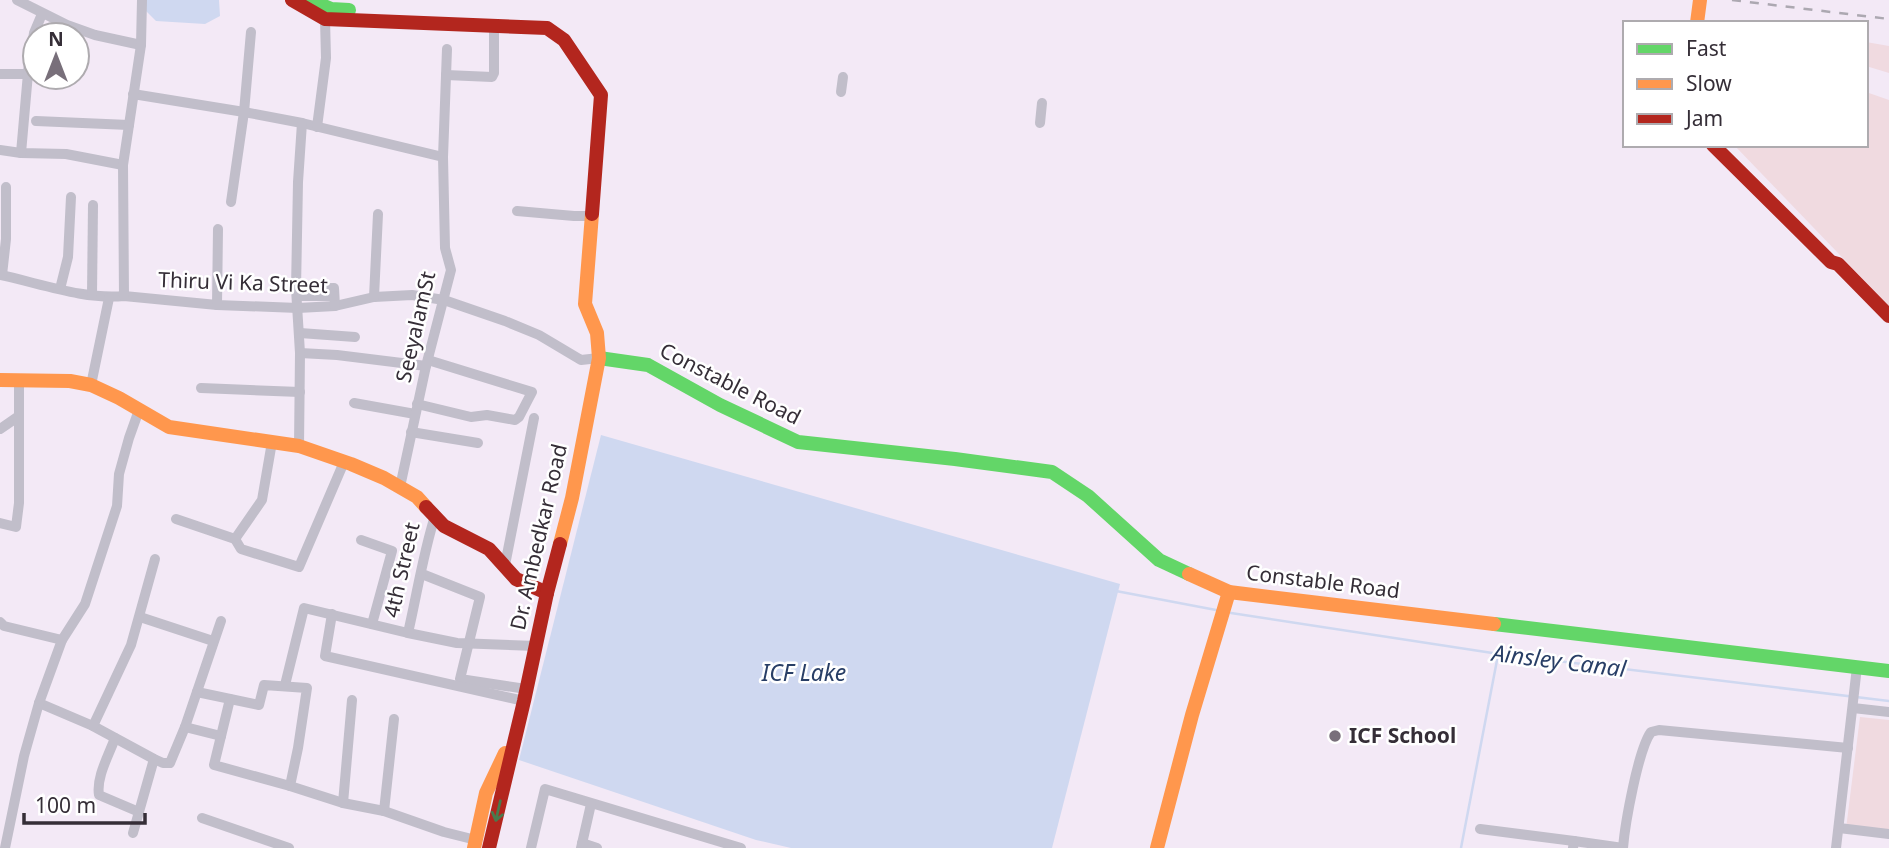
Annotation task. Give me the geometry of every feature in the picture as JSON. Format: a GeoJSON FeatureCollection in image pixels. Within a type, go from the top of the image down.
{"type":"FeatureCollection","features":[{"type":"Feature","properties":{"kind":"street"},"geometry":{"type":"LineString","coordinates":[[17,0],[67,26],[141,45]]}},
{"type":"Feature","properties":{"kind":"street"},"geometry":{"type":"LineString","coordinates":[[124,296],[123,165],[141,45],[142,0]]}},
{"type":"Feature","properties":{"kind":"street"},"geometry":{"type":"LineString","coordinates":[[292,0],[325,19],[547,28],[564,40],[601,95],[585,304],[597,333],[599,358]]}},
{"type":"Feature","properties":{"kind":"street"},"geometry":{"type":"LineString","coordinates":[[310,0],[331,9],[429,16],[459,24]]}},
{"type":"Feature","properties":{"kind":"street"},"geometry":{"type":"LineString","coordinates":[[1691,0],[1696,15]]}},
{"type":"Feature","properties":{"kind":"street"},"geometry":{"type":"LineString","coordinates":[[39,21],[42,14]]}},
{"type":"Feature","properties":{"kind":"street"},"geometry":{"type":"LineString","coordinates":[[317,127],[326,58],[325,19]]}},
{"type":"Feature","properties":{"kind":"street"},"geometry":{"type":"LineString","coordinates":[[446,75],[492,77],[494,26]]}},
{"type":"Feature","properties":{"kind":"street"},"geometry":{"type":"LineString","coordinates":[[231,202],[244,112],[251,32]]}},
{"type":"Feature","properties":{"kind":"street","name":"SeeyalamSt"},"geometry":{"type":"LineString","coordinates":[[400,487],[416,409],[451,270],[445,248],[443,156],[447,49]]}},
{"type":"Feature","properties":{"kind":"street"},"geometry":{"type":"LineString","coordinates":[[0,75],[21,74]]}},
{"type":"Feature","properties":{"kind":"street"},"geometry":{"type":"LineString","coordinates":[[842,92],[843,77]]}},
{"type":"Feature","properties":{"kind":"street"},"geometry":{"type":"LineString","coordinates":[[22,153],[26,91]]}},
{"type":"Feature","properties":{"kind":"street"},"geometry":{"type":"LineString","coordinates":[[134,94],[302,123],[443,156]]}},
{"type":"Feature","properties":{"kind":"street"},"geometry":{"type":"LineString","coordinates":[[1040,123],[1042,103]]}},
{"type":"Feature","properties":{"kind":"street"},"geometry":{"type":"LineString","coordinates":[[36,121],[130,125]]}},
{"type":"Feature","properties":{"kind":"street"},"geometry":{"type":"LineString","coordinates":[[299,446],[300,332],[296,293],[302,123]]}},
{"type":"Feature","properties":{"kind":"street"},"geometry":{"type":"LineString","coordinates":[[1720,148],[1837,258],[1838,264],[1889,316]]}},
{"type":"Feature","properties":{"kind":"street"},"geometry":{"type":"LineString","coordinates":[[0,150],[66,154],[123,165]]}},
{"type":"Feature","properties":{"kind":"street"},"geometry":{"type":"LineString","coordinates":[[1,275],[6,239],[6,187]]}},
{"type":"Feature","properties":{"kind":"street"},"geometry":{"type":"LineString","coordinates":[[60,289],[68,257],[71,197]]}},
{"type":"Feature","properties":{"kind":"street"},"geometry":{"type":"LineString","coordinates":[[92,295],[93,205]]}},
{"type":"Feature","properties":{"kind":"street"},"geometry":{"type":"LineString","coordinates":[[517,211],[592,216]]}},
{"type":"Feature","properties":{"kind":"street"},"geometry":{"type":"LineString","coordinates":[[374,297],[378,214]]}},
{"type":"Feature","properties":{"kind":"street"},"geometry":{"type":"LineString","coordinates":[[217,305],[218,229]]}},
{"type":"Feature","properties":{"kind":"street","name":"Thiru Vi Ka Street"},"geometry":{"type":"LineString","coordinates":[[1,275],[109,298],[124,296],[217,305],[298,308],[335,301],[412,295],[444,300],[505,321],[539,335],[581,360],[599,358]]}},
{"type":"Feature","properties":{"kind":"street"},"geometry":{"type":"LineString","coordinates":[[296,293],[334,288],[335,301]]}},
{"type":"Feature","properties":{"kind":"street"},"geometry":{"type":"LineString","coordinates":[[90,385],[109,298]]}},
{"type":"Feature","properties":{"kind":"street"},"geometry":{"type":"LineString","coordinates":[[300,332],[355,337]]}},
{"type":"Feature","properties":{"kind":"street"},"geometry":{"type":"LineString","coordinates":[[300,353],[427,363],[532,392],[515,420],[354,403]]}},
{"type":"Feature","properties":{"kind":"street","name":"Constable Road"},"geometry":{"type":"LineString","coordinates":[[599,358],[648,365],[720,405],[798,442],[1052,472],[1088,496],[1159,559],[1229,592],[1889,671]]}},
{"type":"Feature","properties":{"kind":"street","name":"Dr. Ambedkar Road"},"geometry":{"type":"LineString","coordinates":[[489,848],[547,593],[572,498],[599,358]]}},
{"type":"Feature","properties":{"kind":"street"},"geometry":{"type":"LineString","coordinates":[[0,523],[16,527],[19,503],[19,379]]}},
{"type":"Feature","properties":{"kind":"street"},"geometry":{"type":"LineString","coordinates":[[0,380],[70,381],[90,385],[119,398],[169,427],[299,446],[344,462],[417,497],[444,526],[489,549],[516,579],[547,593]]}},
{"type":"Feature","properties":{"kind":"street"},"geometry":{"type":"LineString","coordinates":[[201,388],[300,393]]}},
{"type":"Feature","properties":{"kind":"street"},"geometry":{"type":"LineString","coordinates":[[5,848],[24,756],[39,704],[62,640],[85,604],[117,506],[119,474],[139,410]]}},
{"type":"Feature","properties":{"kind":"street"},"geometry":{"type":"LineString","coordinates":[[0,429],[19,416]]}},
{"type":"Feature","properties":{"kind":"street"},"geometry":{"type":"LineString","coordinates":[[505,565],[534,418]]}},
{"type":"Feature","properties":{"kind":"street"},"geometry":{"type":"LineString","coordinates":[[411,432],[478,443]]}},
{"type":"Feature","properties":{"kind":"street"},"geometry":{"type":"LineString","coordinates":[[235,539],[262,500],[272,442]]}},
{"type":"Feature","properties":{"kind":"street"},"geometry":{"type":"LineString","coordinates":[[176,519],[235,539],[242,549],[299,567],[344,462]]}},
{"type":"Feature","properties":{"kind":"street","name":"4th Street"},"geometry":{"type":"LineString","coordinates":[[408,633],[422,574],[424,551],[435,516]]}},
{"type":"Feature","properties":{"kind":"street"},"geometry":{"type":"LineString","coordinates":[[360,540],[391,551],[372,624]]}},
{"type":"Feature","properties":{"kind":"street"},"geometry":{"type":"LineString","coordinates":[[93,726],[131,645],[155,559]]}},
{"type":"Feature","properties":{"kind":"street"},"geometry":{"type":"LineString","coordinates":[[422,574],[480,597],[460,678],[525,695]]}},
{"type":"Feature","properties":{"kind":"street"},"geometry":{"type":"LineString","coordinates":[[1157,848],[1192,715],[1229,592]]}},
{"type":"Feature","properties":{"kind":"street"},"geometry":{"type":"LineString","coordinates":[[285,685],[304,608],[457,643],[536,646]]}},
{"type":"Feature","properties":{"kind":"street"},"geometry":{"type":"LineString","coordinates":[[332,614],[325,656],[525,695]]}},
{"type":"Feature","properties":{"kind":"street"},"geometry":{"type":"LineString","coordinates":[[139,617],[213,641]]}},
{"type":"Feature","properties":{"kind":"street"},"geometry":{"type":"LineString","coordinates":[[39,704],[93,726],[154,760],[170,762],[185,727],[220,621]]}},
{"type":"Feature","properties":{"kind":"street"},"geometry":{"type":"LineString","coordinates":[[2,624],[62,640]]}},
{"type":"Feature","properties":{"kind":"street"},"geometry":{"type":"LineString","coordinates":[[1836,848],[1857,667]]}},
{"type":"Feature","properties":{"kind":"street"},"geometry":{"type":"LineString","coordinates":[[197,692],[259,705],[264,685],[307,688],[290,786]]}},
{"type":"Feature","properties":{"kind":"street"},"geometry":{"type":"LineString","coordinates":[[230,699],[214,765],[344,803],[384,811],[475,844]]}},
{"type":"Feature","properties":{"kind":"street"},"geometry":{"type":"LineString","coordinates":[[344,803],[352,700]]}},
{"type":"Feature","properties":{"kind":"street"},"geometry":{"type":"LineString","coordinates":[[1853,701],[1889,712]]}},
{"type":"Feature","properties":{"kind":"street"},"geometry":{"type":"LineString","coordinates":[[384,811],[394,719]]}},
{"type":"Feature","properties":{"kind":"street","name":"Dr. Ambedkar Road"},"geometry":{"type":"LineString","coordinates":[[475,844],[486,793],[518,725]]}},
{"type":"Feature","properties":{"kind":"street"},"geometry":{"type":"LineString","coordinates":[[185,727],[221,736]]}},
{"type":"Feature","properties":{"kind":"street"},"geometry":{"type":"LineString","coordinates":[[1480,829],[1573,845],[1623,848],[1646,738],[1651,732],[1659,730],[1848,748]]}},
{"type":"Feature","properties":{"kind":"street"},"geometry":{"type":"LineString","coordinates":[[115,738],[100,778],[99,795],[139,812]]}},
{"type":"Feature","properties":{"kind":"street"},"geometry":{"type":"LineString","coordinates":[[133,833],[154,760]]}},
{"type":"Feature","properties":{"kind":"street"},"geometry":{"type":"LineString","coordinates":[[531,848],[545,789],[741,848]]}},
{"type":"Feature","properties":{"kind":"street"},"geometry":{"type":"LineString","coordinates":[[591,804],[582,846],[597,848]]}},
{"type":"Feature","properties":{"kind":"street"},"geometry":{"type":"LineString","coordinates":[[202,818],[289,848]]}},
{"type":"Feature","properties":{"kind":"street"},"geometry":{"type":"LineString","coordinates":[[1839,828],[1889,834]]}},
{"type":"Feature","properties":{"kind":"shaded area"},"geometry":{"type":"Polygon","coordinates":[[[1868,42],[1889,46],[1889,73],[1868,67],[1868,42]]]}},
{"type":"Feature","properties":{"kind":"shaded area"},"geometry":{"type":"Polygon","coordinates":[[[1868,93],[1889,100],[1889,306],[1736,147],[1868,147],[1868,93]]]}},
{"type":"Feature","properties":{"kind":"shaded area"},"geometry":{"type":"Polygon","coordinates":[[[1860,717],[1889,720],[1889,834],[1846,829],[1860,717]]]}},
{"type":"Feature","properties":{"kind":"water"},"geometry":{"type":"Polygon","coordinates":[[[146,0],[219,0],[220,16],[205,24],[156,21],[145,10],[146,0]]]}},
{"type":"Feature","properties":{"kind":"water","name":"ICF Lake"},"geometry":{"type":"Polygon","coordinates":[[[601,435],[1120,584],[1052,848],[791,848],[756,840],[519,760],[601,435]]]}},
{"type":"Feature","properties":{"kind":"waterway","name":"Ainsley Canal"},"geometry":{"type":"LineString","coordinates":[[1116,591],[1216,610]]}},
{"type":"Feature","properties":{"kind":"waterway","name":"Ainsley Canal"},"geometry":{"type":"LineString","coordinates":[[1231,613],[1499,654],[1889,701]]}},
{"type":"Feature","properties":{"kind":"waterway"},"geometry":{"type":"LineString","coordinates":[[1461,848],[1498,655]]}},
{"type":"Feature","properties":{"kind":"railway"},"geometry":{"type":"LineString","coordinates":[[1732,0],[1889,19]]}},
{"type":"Feature","properties":{"kind":"traffic: fast"},"geometry":{"type":"LineString","coordinates":[[310,0],[331,9],[349,10]]}},
{"type":"Feature","properties":{"kind":"traffic: fast"},"geometry":{"type":"LineString","coordinates":[[599,358],[648,365],[720,405],[798,442],[1052,472],[1088,496],[1159,560],[1189,574]]}},
{"type":"Feature","properties":{"kind":"traffic: fast"},"geometry":{"type":"LineString","coordinates":[[1494,624],[1889,671]]}},
{"type":"Feature","properties":{"kind":"traffic: slow"},"geometry":{"type":"LineString","coordinates":[[1697,21],[1700,0]]}},
{"type":"Feature","properties":{"kind":"traffic: slow"},"geometry":{"type":"LineString","coordinates":[[560,544],[572,498],[599,358],[597,333],[585,304],[592,214]]}},
{"type":"Feature","properties":{"kind":"traffic: slow"},"geometry":{"type":"LineString","coordinates":[[0,380],[70,381],[91,385],[169,427],[299,446],[384,478],[417,497],[426,507]]}},
{"type":"Feature","properties":{"kind":"traffic: slow"},"geometry":{"type":"LineString","coordinates":[[1189,574],[1229,592],[1494,624]]}},
{"type":"Feature","properties":{"kind":"traffic: slow"},"geometry":{"type":"LineString","coordinates":[[1157,848],[1192,715],[1229,592]]}},
{"type":"Feature","properties":{"kind":"traffic: slow"},"geometry":{"type":"LineString","coordinates":[[474,848],[486,793],[505,753]]}},
{"type":"Feature","properties":{"kind":"traffic: jam"},"geometry":{"type":"LineString","coordinates":[[292,0],[325,19],[547,28],[564,40],[601,95],[592,214]]}},
{"type":"Feature","properties":{"kind":"traffic: jam"},"geometry":{"type":"LineString","coordinates":[[1715,147],[1889,316]]}},
{"type":"Feature","properties":{"kind":"traffic: jam"},"geometry":{"type":"LineString","coordinates":[[426,507],[444,526],[489,549],[516,579],[547,593]]}},
{"type":"Feature","properties":{"kind":"traffic: jam"},"geometry":{"type":"LineString","coordinates":[[489,848],[560,544]]}},
{"type":"Feature","properties":{"kind":"place","name":"ICF School"},"geometry":{"type":"Point","coordinates":[1335,736]}}]}
